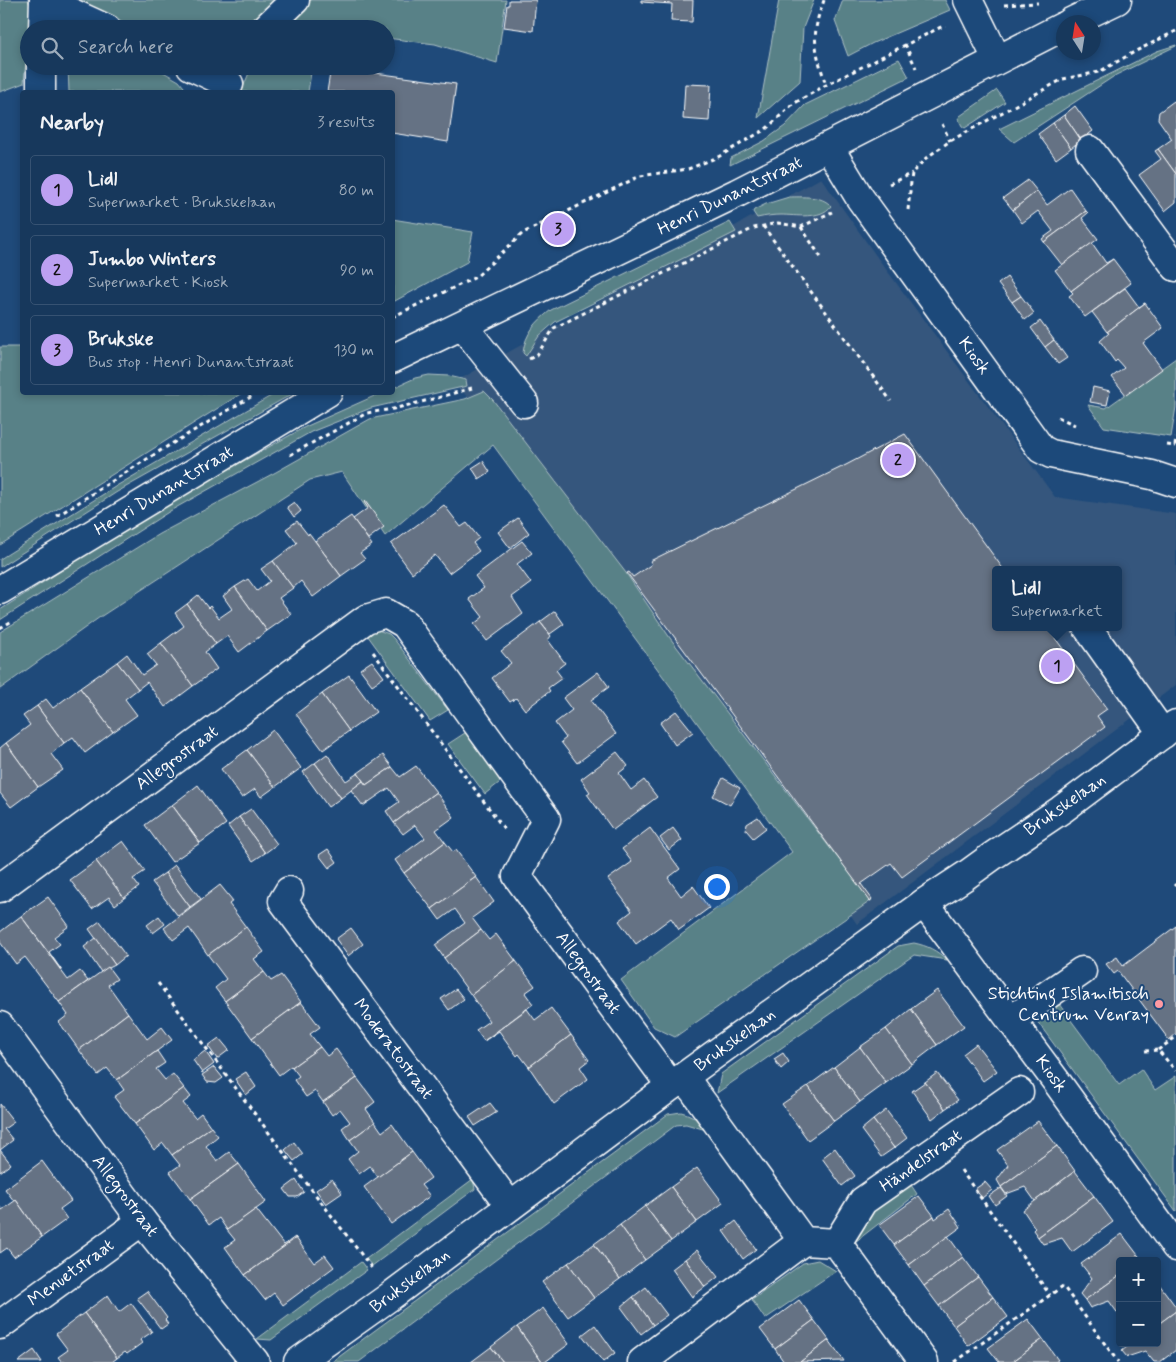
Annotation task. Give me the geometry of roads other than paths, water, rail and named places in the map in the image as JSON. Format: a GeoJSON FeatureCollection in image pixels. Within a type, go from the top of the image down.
{"type":"FeatureCollection","features":[{"type":"Feature","properties":{"kind":"street"},"geometry":{"type":"LineString","coordinates":[[43,20],[44,0],[87,20]]}},
{"type":"Feature","properties":{"kind":"street"},"geometry":{"type":"LineString","coordinates":[[274,20],[295,0]]}},
{"type":"Feature","properties":{"kind":"street"},"geometry":{"type":"LineString","coordinates":[[968,0],[997,59]]}},
{"type":"Feature","properties":{"kind":"street"},"geometry":{"type":"LineString","coordinates":[[1086,15],[1117,0]]}},
{"type":"Feature","properties":{"kind":"street","name":"Henri Dunantstraat"},"geometry":{"type":"LineString","coordinates":[[395,358],[829,147],[1056,30]]}},
{"type":"Feature","properties":{"kind":"street"},"geometry":{"type":"LineString","coordinates":[[41,75],[41,90]]}},
{"type":"Feature","properties":{"kind":"street"},"geometry":{"type":"LineString","coordinates":[[215,75],[231,81]]}},
{"type":"Feature","properties":{"kind":"street","name":"Kiosk"},"geometry":{"type":"LineString","coordinates":[[829,147],[860,198],[1041,449],[1051,454],[1176,483]]}},
{"type":"Feature","properties":{"kind":"street"},"geometry":{"type":"LineString","coordinates":[[1090,150],[1172,253]]}},
{"type":"Feature","properties":{"kind":"street"},"geometry":{"type":"LineString","coordinates":[[463,326],[524,403]]}},
{"type":"Feature","properties":{"kind":"street","name":"Henri Dunantstraat"},"geometry":{"type":"LineString","coordinates":[[0,590],[323,395]]}},
{"type":"Feature","properties":{"kind":"street","name":"Allegrostraat"},"geometry":{"type":"LineString","coordinates":[[0,888],[366,619],[386,613],[405,624],[546,818],[517,876],[678,1081]]}},
{"type":"Feature","properties":{"kind":"street"},"geometry":{"type":"LineString","coordinates":[[1090,631],[1170,729]]}},
{"type":"Feature","properties":{"kind":"street","name":"Brukskelaan"},"geometry":{"type":"LineString","coordinates":[[298,1362],[392,1295],[678,1081],[924,903],[1060,810],[1170,729]]}},
{"type":"Feature","properties":{"kind":"street","name":"Moderatostraat"},"geometry":{"type":"LineString","coordinates":[[289,891],[283,901],[510,1206]]}},
{"type":"Feature","properties":{"kind":"street","name":"Kiosk"},"geometry":{"type":"LineString","coordinates":[[924,903],[1176,1247]]}},
{"type":"Feature","properties":{"kind":"street"},"geometry":{"type":"LineString","coordinates":[[1011,1020],[1082,971]]}},
{"type":"Feature","properties":{"kind":"street","name":"Allegrostraat"},"geometry":{"type":"LineString","coordinates":[[0,1026],[142,1221],[255,1362]]}},
{"type":"Feature","properties":{"kind":"street"},"geometry":{"type":"LineString","coordinates":[[678,1081],[803,1242]]}},
{"type":"Feature","properties":{"kind":"street","name":"Händelstraat"},"geometry":{"type":"LineString","coordinates":[[837,1244],[863,1201],[1020,1092]]}},
{"type":"Feature","properties":{"kind":"street","name":"Menuetstraat"},"geometry":{"type":"LineString","coordinates":[[0,1324],[142,1221]]}},
{"type":"Feature","properties":{"kind":"street"},"geometry":{"type":"LineString","coordinates":[[642,1362],[803,1242],[837,1244],[924,1362]]}},
{"type":"Feature","properties":{"kind":"place","name":"Brukske"},"geometry":{"type":"Point","coordinates":[558,229]}},
{"type":"Feature","properties":{"kind":"place","name":"Jumbo Winters"},"geometry":{"type":"Point","coordinates":[898,460]}},
{"type":"Feature","properties":{"kind":"place","name":"Lidl"},"geometry":{"type":"Point","coordinates":[1057,666]}},
{"type":"Feature","properties":{"kind":"place","name":"Stichting Islamitisch Centrum Venray"},"geometry":{"type":"Point","coordinates":[1159,1004]}}]}
